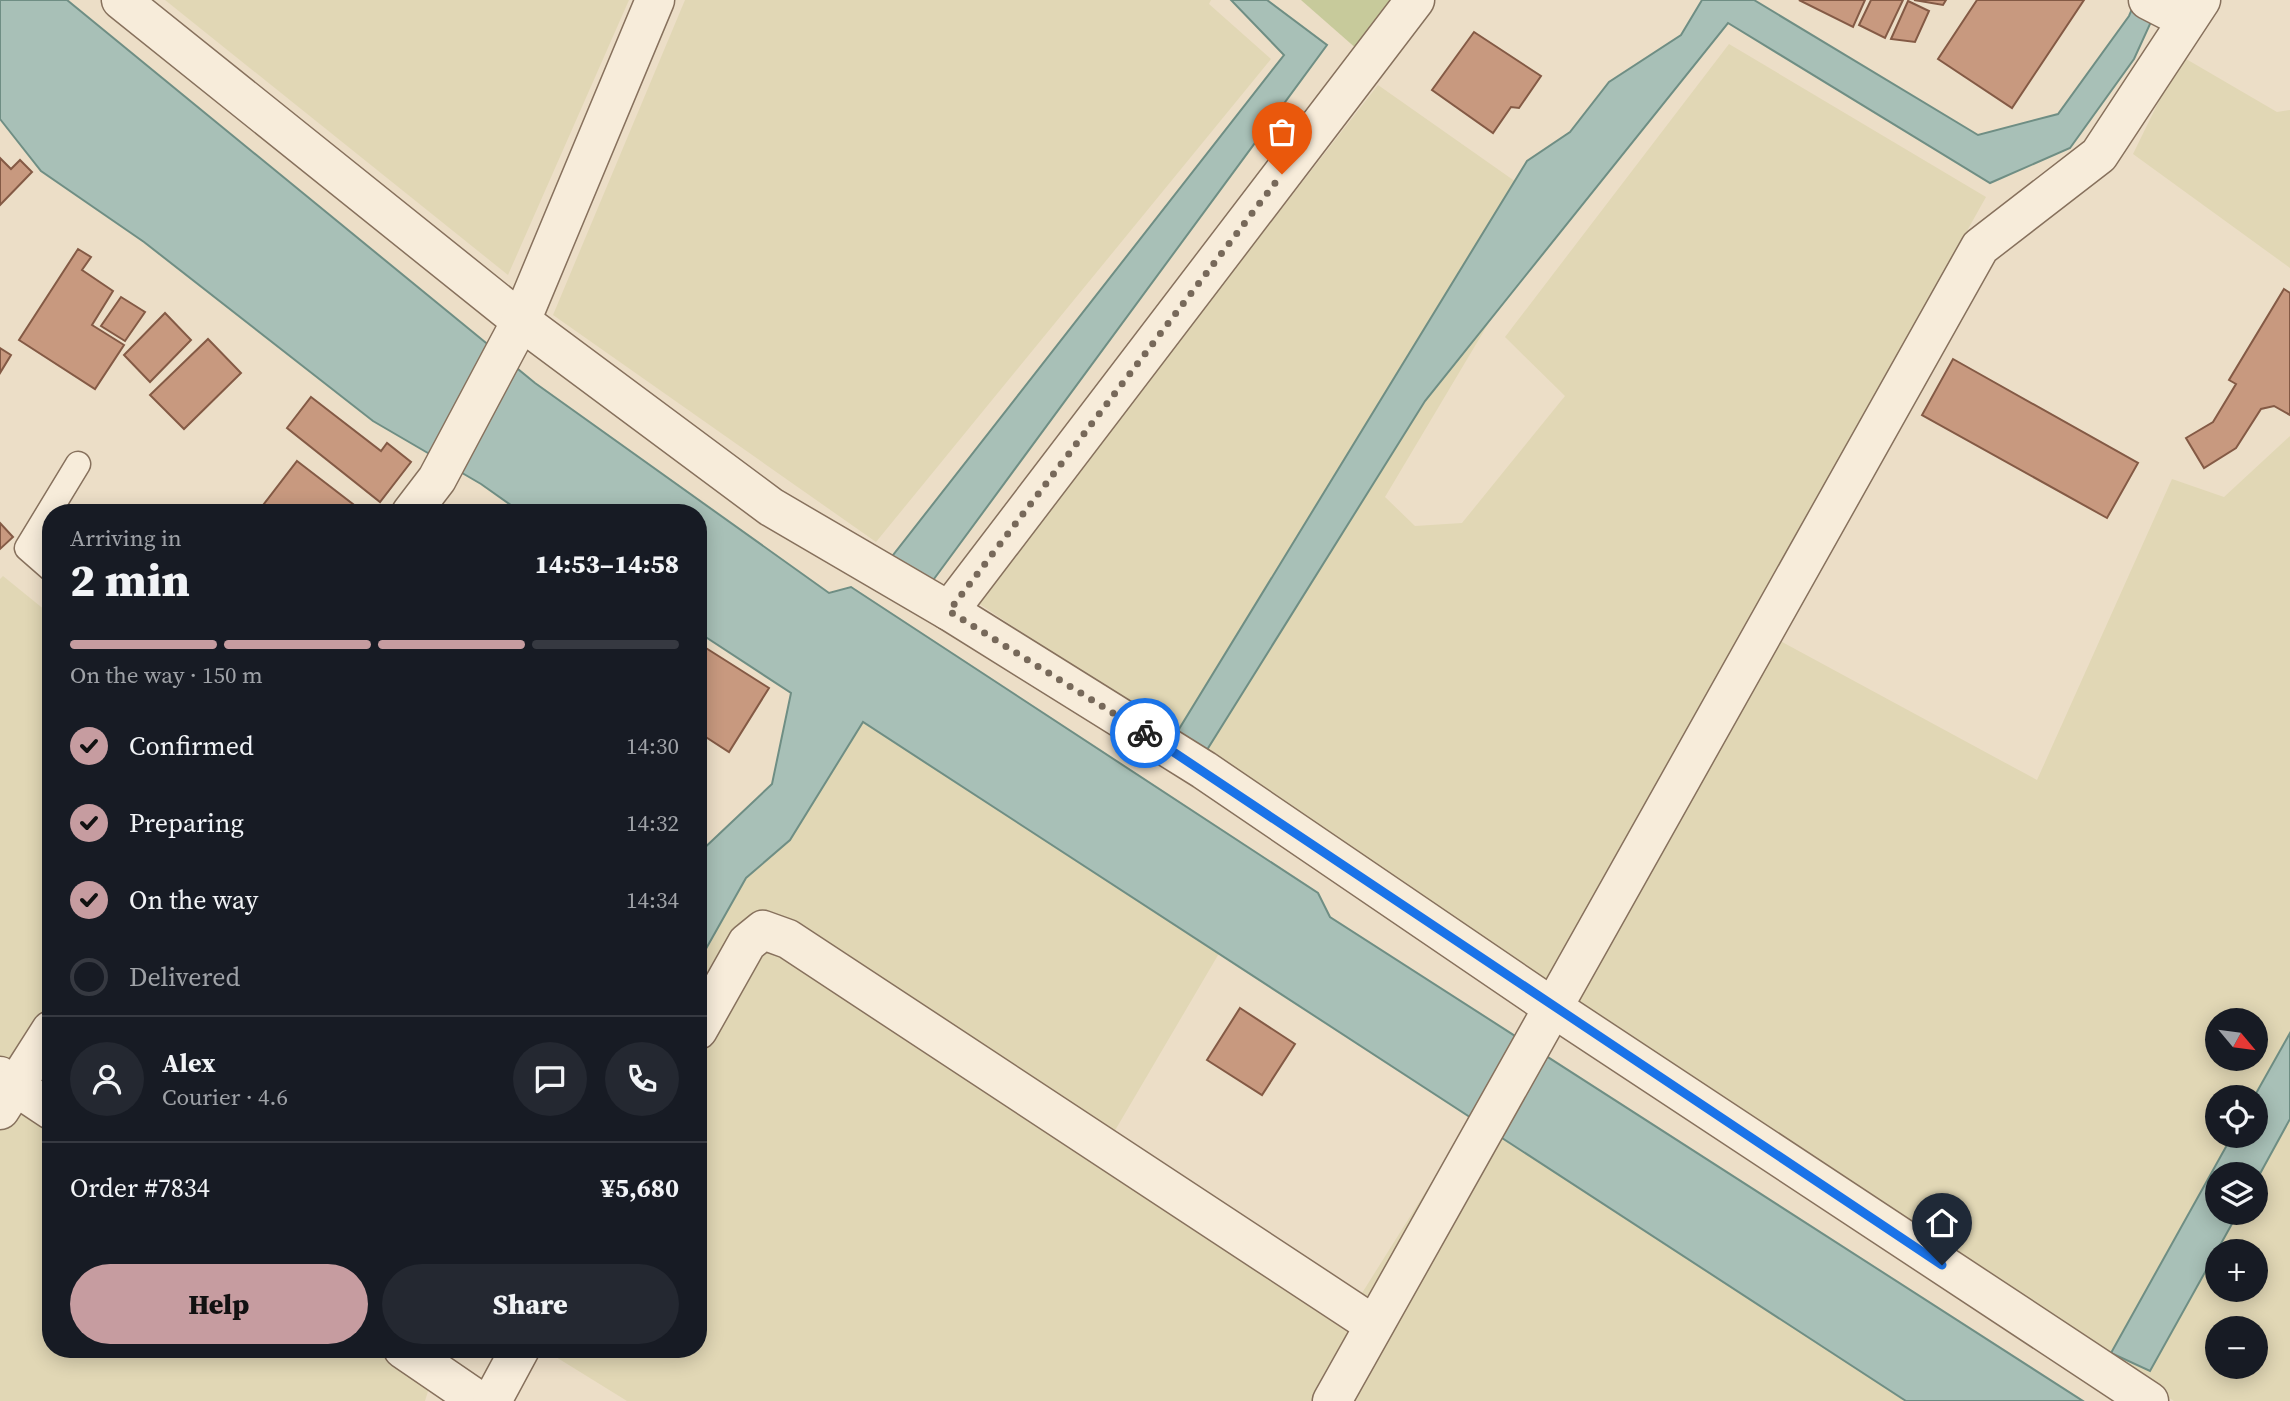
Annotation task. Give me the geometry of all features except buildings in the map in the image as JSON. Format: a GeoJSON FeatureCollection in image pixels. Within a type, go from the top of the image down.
{"type":"FeatureCollection","features":[{"type":"Feature","properties":{"kind":"street"},"geometry":{"type":"LineString","coordinates":[[121,0],[515,332],[771,507],[949,611],[1204,770],[1545,1020],[2149,1401]]}},
{"type":"Feature","properties":{"kind":"street"},"geometry":{"type":"LineString","coordinates":[[418,504],[437,479],[515,332],[655,0]]}},
{"type":"Feature","properties":{"kind":"street"},"geometry":{"type":"LineString","coordinates":[[949,611],[1415,0]]}},
{"type":"Feature","properties":{"kind":"street"},"geometry":{"type":"LineString","coordinates":[[1332,1401],[1980,247],[2099,155],[2176,7]]}},
{"type":"Feature","properties":{"kind":"street"},"geometry":{"type":"LineString","coordinates":[[707,1014],[747,943],[763,930],[788,939],[1374,1325]]}},
{"type":"Feature","properties":{"kind":"street"},"geometry":{"type":"LineString","coordinates":[[42,1042],[5,1091],[42,1106]]}},
{"type":"Feature","properties":{"kind":"street"},"geometry":{"type":"LineString","coordinates":[[416,1358],[480,1401]]}},
{"type":"Feature","properties":{"kind":"street"},"geometry":{"type":"LineString","coordinates":[[492,1401],[515,1358]]}},
{"type":"Feature","properties":{"kind":"lane"},"geometry":{"type":"LineString","coordinates":[[54,504],[78,464]]}},
{"type":"Feature","properties":{"kind":"lane"},"geometry":{"type":"LineString","coordinates":[[42,523],[27,548],[42,561]]}},
{"type":"Feature","properties":{"kind":"shaded area"},"geometry":{"type":"Polygon","coordinates":[[[0,0],[67,0],[535,383],[704,504],[509,504],[481,484],[373,421],[144,242],[41,171],[0,119],[0,0]]]}},
{"type":"Feature","properties":{"kind":"shaded area"},"geometry":{"type":"Polygon","coordinates":[[[165,0],[629,0],[508,275],[165,0]]]}},
{"type":"Feature","properties":{"kind":"shaded area"},"geometry":{"type":"Polygon","coordinates":[[[685,0],[1211,0],[1209,4],[1271,59],[876,542],[553,315],[685,0]]]}},
{"type":"Feature","properties":{"kind":"shaded area"},"geometry":{"type":"Polygon","coordinates":[[[1231,0],[1267,0],[1327,45],[931,583],[890,559],[1284,55],[1231,0]]]}},
{"type":"Feature","properties":{"kind":"shaded area"},"geometry":{"type":"Polygon","coordinates":[[[1702,0],[1754,0],[1978,135],[2058,114],[2129,16],[2136,0],[2161,0],[2134,59],[2070,148],[1990,183],[1728,23],[1425,401],[1205,753],[1176,734],[1527,161],[1570,132],[1609,82],[1681,35],[1702,0]]]}},
{"type":"Feature","properties":{"kind":"shaded area"},"geometry":{"type":"Polygon","coordinates":[[[1729,44],[1986,197],[1546,982],[975,601],[1378,85],[1556,210],[1385,497],[1415,526],[1462,523],[1565,396],[1505,337],[1729,44]]]}},
{"type":"Feature","properties":{"kind":"shaded area"},"geometry":{"type":"Polygon","coordinates":[[[2181,56],[2277,112],[2290,110],[2290,268],[2133,154],[2181,56]]]}},
{"type":"Feature","properties":{"kind":"shaded area"},"geometry":{"type":"Polygon","coordinates":[[[2290,436],[2290,1401],[2174,1401],[1575,1005],[1775,638],[2037,780],[2172,479],[2224,497],[2290,436]]]}},
{"type":"Feature","properties":{"kind":"shaded area"},"geometry":{"type":"Polygon","coordinates":[[[707,506],[829,593],[851,587],[1318,893],[1330,917],[2083,1401],[1906,1401],[863,722],[790,840],[746,878],[707,947],[707,845],[772,784],[791,693],[707,638],[707,506]]]}},
{"type":"Feature","properties":{"kind":"shaded area"},"geometry":{"type":"Polygon","coordinates":[[[3,576],[42,608],[42,1358],[438,1358],[425,1401],[0,1401],[0,579],[3,576]]]}},
{"type":"Feature","properties":{"kind":"shaded area"},"geometry":{"type":"Polygon","coordinates":[[[853,676],[1231,933],[1110,1139],[1352,1309],[1482,1102],[1950,1401],[627,1401],[558,1358],[707,1358],[707,904],[853,676]]]}},
{"type":"Feature","properties":{"kind":"shaded area"},"geometry":{"type":"Polygon","coordinates":[[[2290,1033],[2290,1119],[2266,1162],[2218,1162],[2225,1148],[2268,1148],[2268,1085],[2261,1085],[2290,1033]]]}},
{"type":"Feature","properties":{"kind":"shaded area"},"geometry":{"type":"Polygon","coordinates":[[[2205,1184],[2205,1225],[2231,1225],[2224,1239],[2205,1239],[2205,1272],[2150,1371],[2111,1353],[2205,1184]]]}},
{"type":"Feature","properties":{"kind":"green space"},"geometry":{"type":"Polygon","coordinates":[[[1301,0],[1397,0],[1358,50],[1301,0]]]}},
{"type":"Feature","properties":{"kind":"way so far"},"geometry":{"type":"LineString","coordinates":[[1145,733],[949,611],[1282,174]]}},
{"type":"Feature","properties":{"kind":"route"},"geometry":{"type":"LineString","coordinates":[[1145,733],[1942,1265]]}}]}
